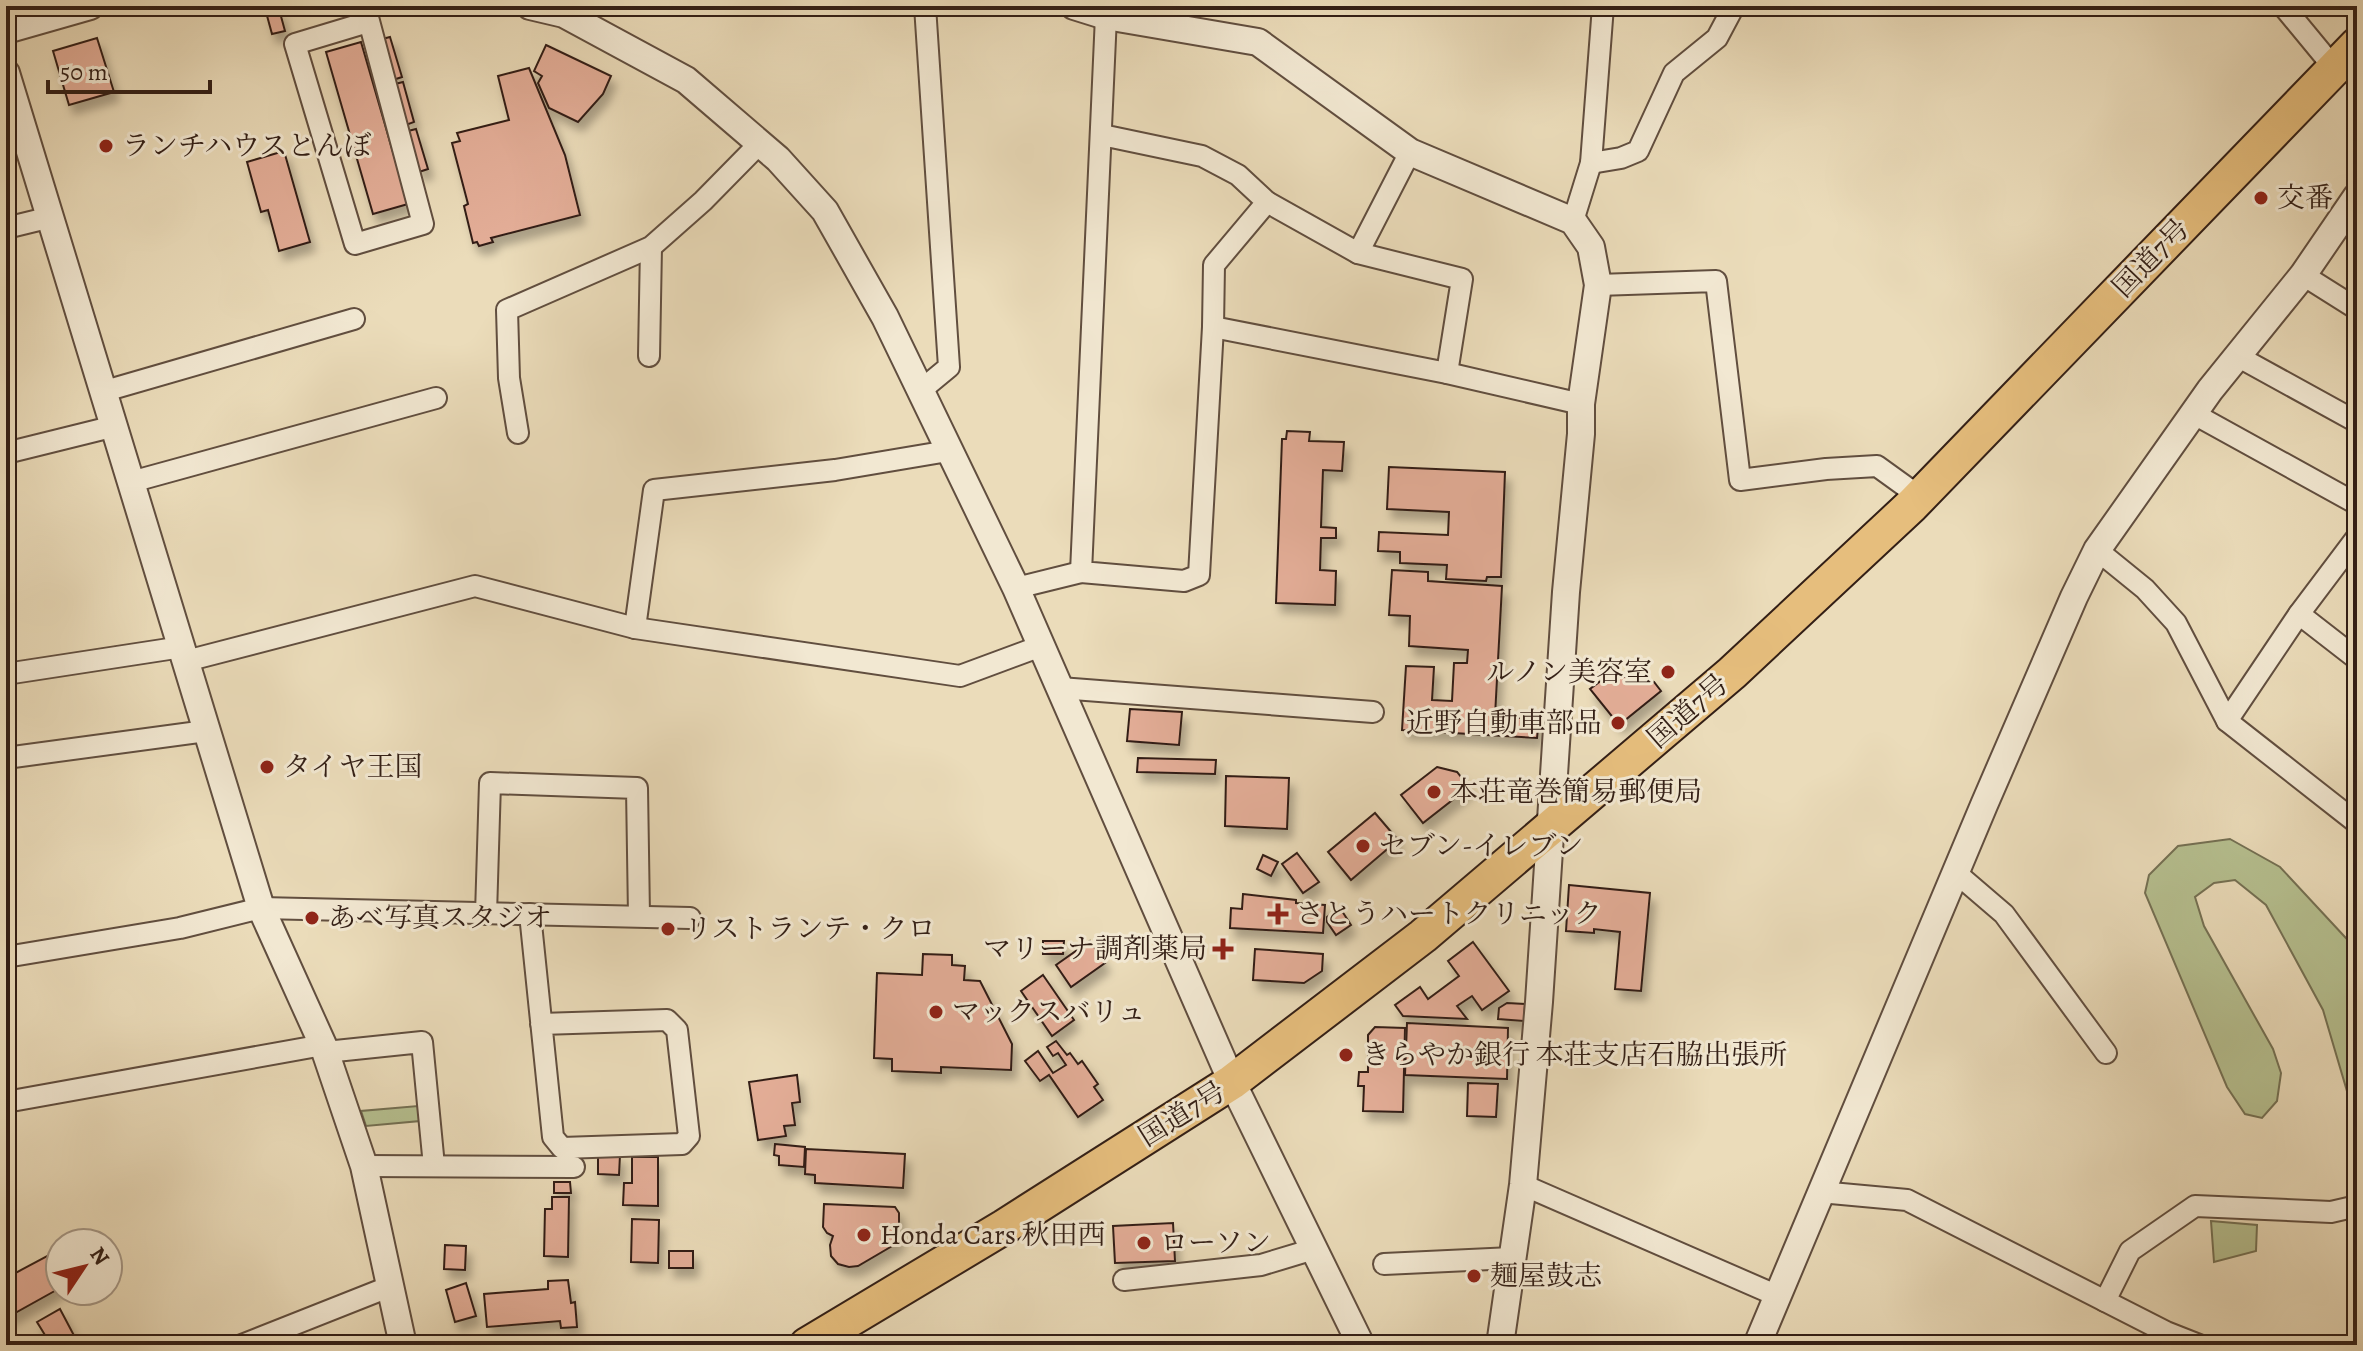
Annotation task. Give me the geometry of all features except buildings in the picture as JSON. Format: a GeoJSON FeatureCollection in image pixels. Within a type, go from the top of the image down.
{"type":"FeatureCollection","features":[{"type":"Feature","properties":{"kind":"highway","name":"国道7号"},"geometry":{"type":"LineString","coordinates":[[807,1345],[1004,1227],[1232,1082],[1423,936],[1551,829],[1732,673],[1920,497],[2346,57]]}},
{"type":"Feature","properties":{"kind":"street"},"geometry":{"type":"LineString","coordinates":[[6,30],[90,6]]}},
{"type":"Feature","properties":{"kind":"street"},"geometry":{"type":"LineString","coordinates":[[530,6],[564,14],[686,80],[778,159],[825,211],[885,317],[1016,588],[1232,1082],[1361,1345]]}},
{"type":"Feature","properties":{"kind":"street"},"geometry":{"type":"LineString","coordinates":[[920,391],[949,367],[925,6]]}},
{"type":"Feature","properties":{"kind":"street"},"geometry":{"type":"LineString","coordinates":[[1074,6],[1106,16],[1258,42],[1410,152],[1573,221],[1591,247],[1598,285],[1581,404],[1539,1002],[1523,1185],[1500,1345]]}},
{"type":"Feature","properties":{"kind":"street"},"geometry":{"type":"LineString","coordinates":[[1573,221],[1591,163],[1603,6],[1594,6]]}},
{"type":"Feature","properties":{"kind":"street"},"geometry":{"type":"LineString","coordinates":[[1591,163],[1621,158],[1638,151],[1674,73],[1717,38],[1734,6]]}},
{"type":"Feature","properties":{"kind":"street"},"geometry":{"type":"LineString","coordinates":[[2283,6],[2346,57]]}},
{"type":"Feature","properties":{"kind":"street"},"geometry":{"type":"LineString","coordinates":[[366,14],[423,224],[355,244],[295,44],[366,14]]}},
{"type":"Feature","properties":{"kind":"street"},"geometry":{"type":"LineString","coordinates":[[1081,572],[1106,16]]}},
{"type":"Feature","properties":{"kind":"street"},"geometry":{"type":"LineString","coordinates":[[6,73],[261,908],[325,1048],[364,1166],[403,1345]]}},
{"type":"Feature","properties":{"kind":"street"},"geometry":{"type":"LineString","coordinates":[[1102,135],[1202,156],[1238,175],[1267,202],[1358,253],[1462,279],[1447,373]]}},
{"type":"Feature","properties":{"kind":"street"},"geometry":{"type":"LineString","coordinates":[[518,433],[509,378],[507,310],[651,247],[703,201],[759,144]]}},
{"type":"Feature","properties":{"kind":"street"},"geometry":{"type":"LineString","coordinates":[[1358,253],[1410,152]]}},
{"type":"Feature","properties":{"kind":"street"},"geometry":{"type":"LineString","coordinates":[[1757,1345],[1955,872],[2097,550],[2237,356],[2303,275],[2357,196]]}},
{"type":"Feature","properties":{"kind":"street"},"geometry":{"type":"LineString","coordinates":[[1016,588],[1081,572],[1184,581],[1199,575],[1214,265],[1267,202]]}},
{"type":"Feature","properties":{"kind":"street"},"geometry":{"type":"LineString","coordinates":[[6,228],[51,217]]}},
{"type":"Feature","properties":{"kind":"street"},"geometry":{"type":"LineString","coordinates":[[649,356],[651,247]]}},
{"type":"Feature","properties":{"kind":"street"},"geometry":{"type":"LineString","coordinates":[[2303,275],[2357,309]]}},
{"type":"Feature","properties":{"kind":"street"},"geometry":{"type":"LineString","coordinates":[[1598,285],[1716,281],[1740,480],[1877,466],[1920,497]]}},
{"type":"Feature","properties":{"kind":"street"},"geometry":{"type":"LineString","coordinates":[[105,391],[354,319]]}},
{"type":"Feature","properties":{"kind":"street"},"geometry":{"type":"LineString","coordinates":[[1213,327],[1447,373],[1581,404]]}},
{"type":"Feature","properties":{"kind":"street"},"geometry":{"type":"LineString","coordinates":[[2237,356],[2357,422]]}},
{"type":"Feature","properties":{"kind":"street"},"geometry":{"type":"LineString","coordinates":[[131,482],[436,398]]}},
{"type":"Feature","properties":{"kind":"street"},"geometry":{"type":"LineString","coordinates":[[2194,414],[2357,504]]}},
{"type":"Feature","properties":{"kind":"street"},"geometry":{"type":"LineString","coordinates":[[6,453],[115,426]]}},
{"type":"Feature","properties":{"kind":"street"},"geometry":{"type":"LineString","coordinates":[[635,628],[654,490],[835,470],[948,451]]}},
{"type":"Feature","properties":{"kind":"street"},"geometry":{"type":"LineString","coordinates":[[2227,721],[2299,614],[2357,537]]}},
{"type":"Feature","properties":{"kind":"street"},"geometry":{"type":"LineString","coordinates":[[2097,550],[2145,589],[2176,623],[2227,721],[2357,823]]}},
{"type":"Feature","properties":{"kind":"street"},"geometry":{"type":"LineString","coordinates":[[6,674],[184,654],[475,586],[635,628],[960,676],[1041,646]]}},
{"type":"Feature","properties":{"kind":"street"},"geometry":{"type":"LineString","coordinates":[[2299,614],[2357,659]]}},
{"type":"Feature","properties":{"kind":"street"},"geometry":{"type":"LineString","coordinates":[[1060,688],[1373,712]]}},
{"type":"Feature","properties":{"kind":"street"},"geometry":{"type":"LineString","coordinates":[[6,758],[206,731]]}},
{"type":"Feature","properties":{"kind":"street"},"geometry":{"type":"LineString","coordinates":[[486,914],[490,783],[637,788],[639,916]]}},
{"type":"Feature","properties":{"kind":"street"},"geometry":{"type":"LineString","coordinates":[[1955,872],[2004,914],[2106,1053]]}},
{"type":"Feature","properties":{"kind":"street"},"geometry":{"type":"LineString","coordinates":[[6,957],[180,928],[261,908],[690,918]]}},
{"type":"Feature","properties":{"kind":"street"},"geometry":{"type":"LineString","coordinates":[[530,914],[541,1024],[553,1137],[562,1148],[682,1144],[689,1136],[677,1030],[667,1020],[541,1024]]}},
{"type":"Feature","properties":{"kind":"street"},"geometry":{"type":"LineString","coordinates":[[6,1102],[325,1048],[422,1042],[434,1166]]}},
{"type":"Feature","properties":{"kind":"street"},"geometry":{"type":"LineString","coordinates":[[364,1166],[574,1167]]}},
{"type":"Feature","properties":{"kind":"street"},"geometry":{"type":"LineString","coordinates":[[1523,1185],[1778,1296]]}},
{"type":"Feature","properties":{"kind":"street"},"geometry":{"type":"LineString","coordinates":[[1820,1192],[1907,1200],[2166,1332],[2199,1345]]}},
{"type":"Feature","properties":{"kind":"street"},"geometry":{"type":"LineString","coordinates":[[2105,1301],[2130,1251],[2195,1206],[2331,1212],[2357,1206]]}},
{"type":"Feature","properties":{"kind":"street"},"geometry":{"type":"LineString","coordinates":[[1124,1280],[1261,1265],[1314,1249]]}},
{"type":"Feature","properties":{"kind":"street"},"geometry":{"type":"LineString","coordinates":[[1384,1264],[1512,1258]]}},
{"type":"Feature","properties":{"kind":"street"},"geometry":{"type":"LineString","coordinates":[[242,1345],[391,1286]]}},
{"type":"Feature","properties":{"kind":"green space"},"geometry":{"type":"Polygon","coordinates":[[[2230,839],[2280,867],[2357,950],[2357,1125],[2323,1010],[2266,905],[2235,880],[2214,883],[2195,897],[2204,926],[2273,1049],[2281,1073],[2277,1101],[2262,1118],[2245,1114],[2227,1087],[2145,893],[2149,875],[2178,846],[2230,839]]]}},
{"type":"Feature","properties":{"kind":"green space"},"geometry":{"type":"Polygon","coordinates":[[[418,1106],[420,1121],[366,1126],[361,1111],[418,1106]]]}},
{"type":"Feature","properties":{"kind":"green space"},"geometry":{"type":"Polygon","coordinates":[[[2211,1221],[2257,1225],[2256,1251],[2214,1262],[2211,1221]]]}},
{"type":"Feature","properties":{"kind":"place","name":"ランチハウスとんぼ"},"geometry":{"type":"Point","coordinates":[106,146]}},
{"type":"Feature","properties":{"kind":"place","name":"交番"},"geometry":{"type":"Point","coordinates":[2261,198]}},
{"type":"Feature","properties":{"kind":"place","name":"ルノン美容室"},"geometry":{"type":"Point","coordinates":[1668,672]}},
{"type":"Feature","properties":{"kind":"place","name":"近野自動車部品"},"geometry":{"type":"Point","coordinates":[1618,723]}},
{"type":"Feature","properties":{"kind":"place","name":"タイヤ王国"},"geometry":{"type":"Point","coordinates":[267,767]}},
{"type":"Feature","properties":{"kind":"place","name":"本荘竜巻簡易郵便局"},"geometry":{"type":"Point","coordinates":[1434,792]}},
{"type":"Feature","properties":{"kind":"place","name":"セブン-イレブン"},"geometry":{"type":"Point","coordinates":[1363,846]}},
{"type":"Feature","properties":{"kind":"place","name":"さとうハートクリニック"},"geometry":{"type":"Point","coordinates":[1278,914]}},
{"type":"Feature","properties":{"kind":"place","name":"あべ写真スタジオ"},"geometry":{"type":"Point","coordinates":[312,918]}},
{"type":"Feature","properties":{"kind":"place","name":"リストランテ・クロ"},"geometry":{"type":"Point","coordinates":[668,929]}},
{"type":"Feature","properties":{"kind":"place","name":"マリーナ調剤薬局"},"geometry":{"type":"Point","coordinates":[1223,949]}},
{"type":"Feature","properties":{"kind":"place","name":"マックスバリュ"},"geometry":{"type":"Point","coordinates":[936,1012]}},
{"type":"Feature","properties":{"kind":"place","name":"きらやか銀行 本荘支店石脇出張所"},"geometry":{"type":"Point","coordinates":[1346,1055]}},
{"type":"Feature","properties":{"kind":"place","name":"Honda Cars 秋田西"},"geometry":{"type":"Point","coordinates":[864,1235]}},
{"type":"Feature","properties":{"kind":"place","name":"ローソン"},"geometry":{"type":"Point","coordinates":[1144,1243]}},
{"type":"Feature","properties":{"kind":"place","name":"麺屋鼓志"},"geometry":{"type":"Point","coordinates":[1474,1276]}}]}
